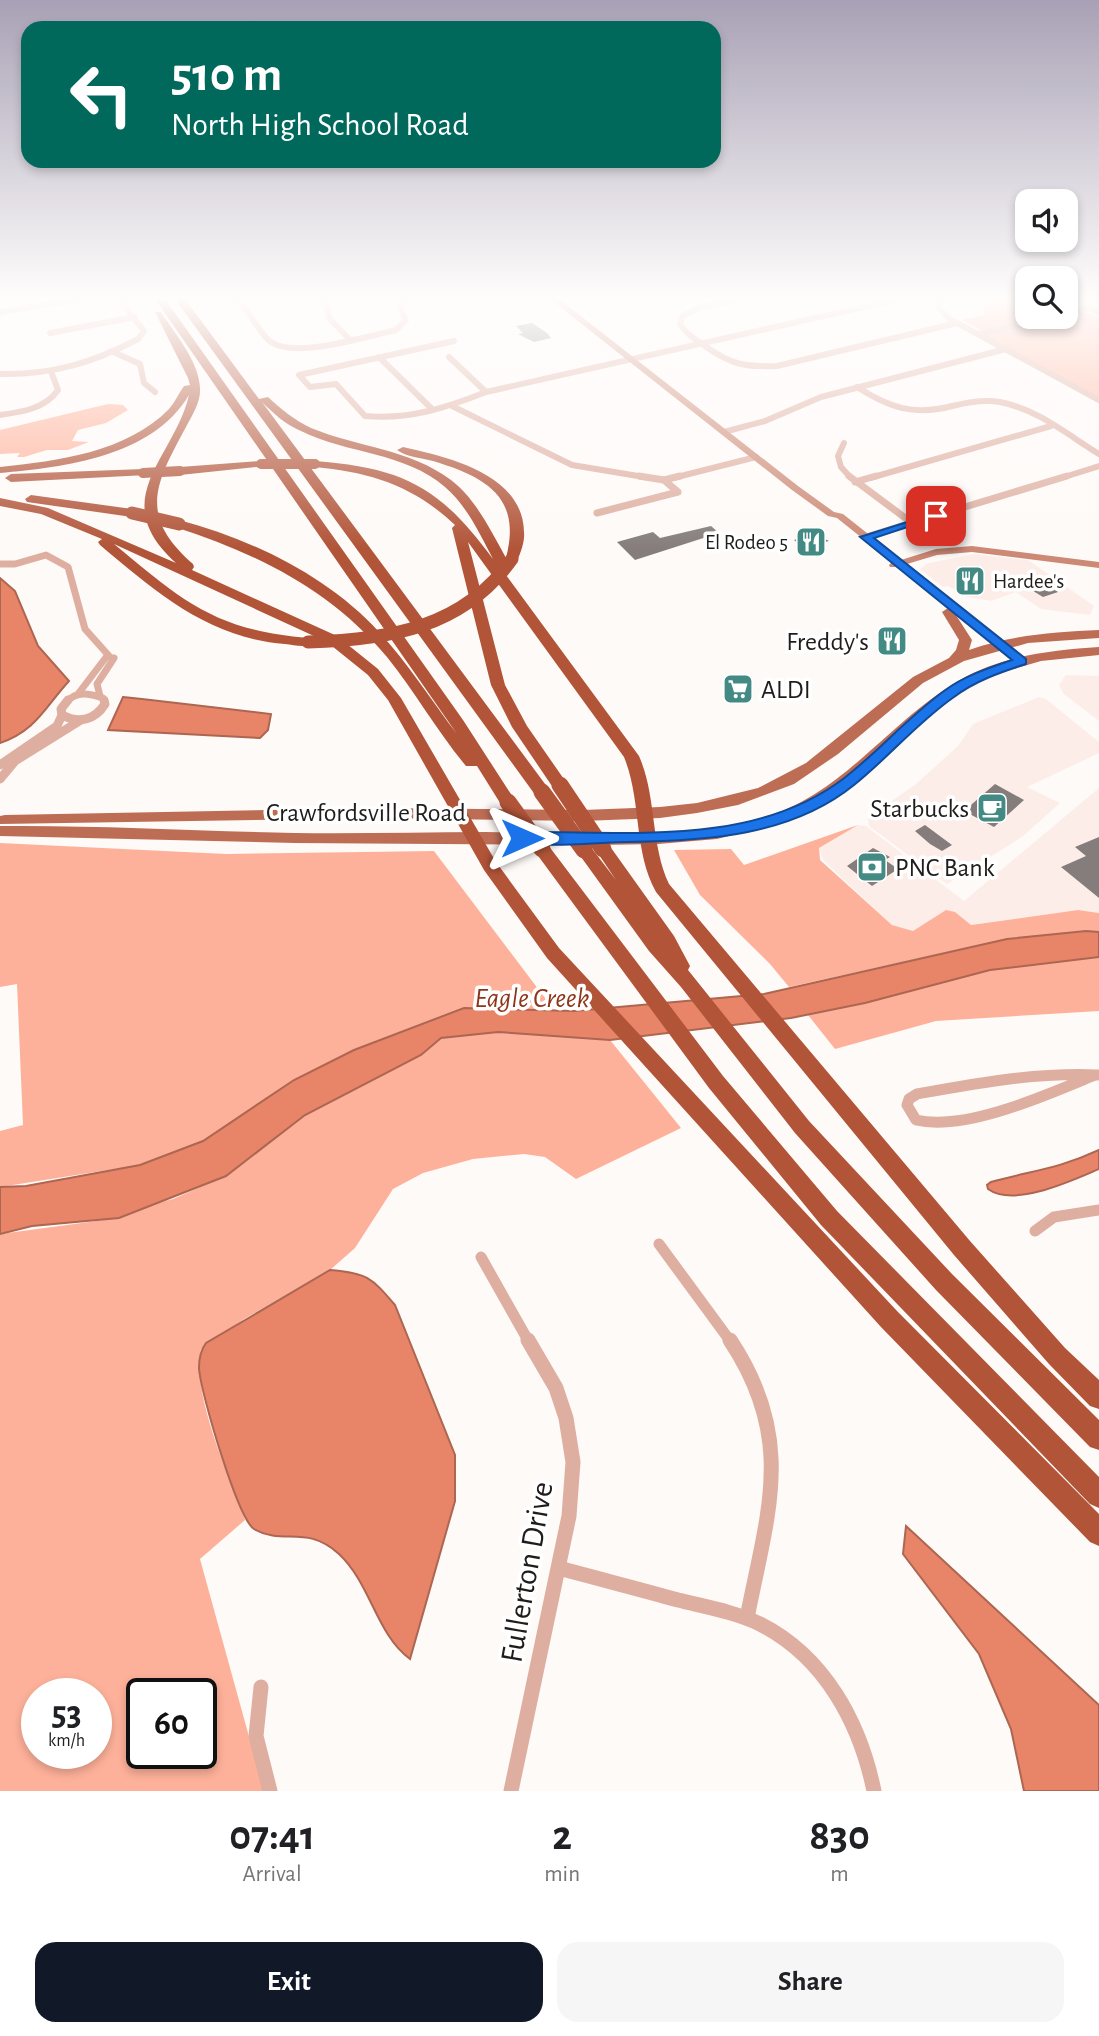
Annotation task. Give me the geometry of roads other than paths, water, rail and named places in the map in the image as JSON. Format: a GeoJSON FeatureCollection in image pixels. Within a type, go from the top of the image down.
{"type":"FeatureCollection","features":[{"type":"Feature","properties":{"kind":"highway"},"geometry":{"type":"LineString","coordinates":[[0,470],[79,458],[141,435],[170,414],[184,397],[189,383]]}},
{"type":"Feature","properties":{"kind":"highway"},"geometry":{"type":"LineString","coordinates":[[194,383],[195,394],[153,482],[150,511],[156,531],[173,554],[194,571],[227,590]]}},
{"type":"Feature","properties":{"kind":"highway"},"geometry":{"type":"LineString","coordinates":[[219,383],[458,723],[508,802],[716,1082],[829,1219],[1099,1495]]}},
{"type":"Feature","properties":{"kind":"highway"},"geometry":{"type":"LineString","coordinates":[[241,383],[655,946],[688,982],[802,1126],[885,1219],[1099,1437]]}},
{"type":"Feature","properties":{"kind":"highway"},"geometry":{"type":"LineString","coordinates":[[252,383],[273,409],[304,428],[415,464],[450,485],[488,538],[563,660]]}},
{"type":"Feature","properties":{"kind":"highway"},"geometry":{"type":"LineString","coordinates":[[62,517],[97,537],[201,619],[245,635],[308,642],[375,636],[431,621],[465,605],[488,588],[512,559],[518,540],[515,514],[502,494],[484,478],[433,457],[304,428]]}},
{"type":"Feature","properties":{"kind":"highway"},"geometry":{"type":"LineString","coordinates":[[0,478],[68,479],[261,464],[315,464],[360,470],[399,481],[433,499],[463,525],[631,756],[642,783],[658,880],[806,1063],[1035,1333],[1099,1397]]}},
{"type":"Feature","properties":{"kind":"highway"},"geometry":{"type":"LineString","coordinates":[[0,494],[132,513],[179,524],[244,548],[292,570],[351,611],[394,657],[467,757],[508,802]]}},
{"type":"Feature","properties":{"kind":"highway"},"geometry":{"type":"LineString","coordinates":[[0,502],[62,517],[227,590],[332,639],[373,671],[394,698],[490,866],[531,926],[889,1319],[1099,1533]]}},
{"type":"Feature","properties":{"kind":"highway"},"geometry":{"type":"LineString","coordinates":[[451,515],[463,541],[499,685],[520,727],[668,940],[688,982]]}},
{"type":"Feature","properties":{"kind":"main road"},"geometry":{"type":"LineString","coordinates":[[948,612],[963,632],[966,642],[964,650],[952,662]]}},
{"type":"Feature","properties":{"kind":"main road","name":"Crawfordsville Road"},"geometry":{"type":"LineString","coordinates":[[0,820],[304,813],[645,812],[731,802],[792,781],[824,759],[913,684],[952,662],[997,646],[1060,635],[1099,634]]}},
{"type":"Feature","properties":{"kind":"main road","name":"Crawfordsville Road"},"geometry":{"type":"LineString","coordinates":[[0,831],[293,838],[475,838],[649,837],[742,829],[782,817],[816,802],[848,783],[949,693],[977,677],[1017,663],[1060,654],[1099,652]]}},
{"type":"Feature","properties":{"kind":"street"},"geometry":{"type":"LineString","coordinates":[[0,415],[34,407],[51,399],[58,390],[55,383]]}},
{"type":"Feature","properties":{"kind":"street"},"geometry":{"type":"LineString","coordinates":[[144,383],[155,392]]}},
{"type":"Feature","properties":{"kind":"street"},"geometry":{"type":"LineString","coordinates":[[307,383],[310,387],[336,384],[365,416],[394,419],[452,406],[486,392],[527,383]]}},
{"type":"Feature","properties":{"kind":"street"},"geometry":{"type":"LineString","coordinates":[[405,383],[433,410]]}},
{"type":"Feature","properties":{"kind":"street"},"geometry":{"type":"LineString","coordinates":[[476,383],[486,392]]}},
{"type":"Feature","properties":{"kind":"street"},"geometry":{"type":"LineString","coordinates":[[661,383],[831,514],[839,516],[866,537],[948,612],[997,646]]}},
{"type":"Feature","properties":{"kind":"street"},"geometry":{"type":"LineString","coordinates":[[724,432],[874,383]]}},
{"type":"Feature","properties":{"kind":"street"},"geometry":{"type":"LineString","coordinates":[[1067,383],[1099,400]]}},
{"type":"Feature","properties":{"kind":"street"},"geometry":{"type":"LineString","coordinates":[[857,387],[884,405],[903,411],[927,412],[969,401],[989,400],[1018,407],[1099,454]]}},
{"type":"Feature","properties":{"kind":"street"},"geometry":{"type":"LineString","coordinates":[[452,406],[572,465],[664,480],[756,457]]}},
{"type":"Feature","properties":{"kind":"street"},"geometry":{"type":"LineString","coordinates":[[855,482],[1051,426]]}},
{"type":"Feature","properties":{"kind":"street"},"geometry":{"type":"LineString","coordinates":[[844,443],[839,452],[839,463],[855,482],[912,523]]}},
{"type":"Feature","properties":{"kind":"street"},"geometry":{"type":"LineString","coordinates":[[866,537],[1099,466]]}},
{"type":"Feature","properties":{"kind":"street"},"geometry":{"type":"LineString","coordinates":[[597,513],[678,492],[664,480]]}},
{"type":"Feature","properties":{"kind":"street"},"geometry":{"type":"LineString","coordinates":[[831,514],[831,519],[895,565],[1017,663]]}},
{"type":"Feature","properties":{"kind":"street"},"geometry":{"type":"LineString","coordinates":[[895,565],[943,551],[972,549],[1099,565]]}},
{"type":"Feature","properties":{"kind":"street"},"geometry":{"type":"LineString","coordinates":[[0,564],[15,564],[46,555],[68,567],[85,629],[110,657]]}},
{"type":"Feature","properties":{"kind":"street"},"geometry":{"type":"LineString","coordinates":[[0,765],[57,726],[62,715],[62,705],[76,695],[110,657]]}},
{"type":"Feature","properties":{"kind":"street"},"geometry":{"type":"LineString","coordinates":[[0,779],[15,761],[102,709],[104,702],[97,684],[110,657]]}},
{"type":"Feature","properties":{"kind":"street"},"geometry":{"type":"LineString","coordinates":[[76,695],[100,696]]}},
{"type":"Feature","properties":{"kind":"street"},"geometry":{"type":"LineString","coordinates":[[62,715],[82,720]]}},
{"type":"Feature","properties":{"kind":"street"},"geometry":{"type":"LineString","coordinates":[[1097,1075],[1020,1107],[932,1124],[916,1120],[907,1105],[909,1099],[917,1094],[992,1080],[1097,1075]]}},
{"type":"Feature","properties":{"kind":"street"},"geometry":{"type":"LineString","coordinates":[[1035,1231],[1054,1217],[1099,1210]]}},
{"type":"Feature","properties":{"kind":"street"},"geometry":{"type":"LineString","coordinates":[[659,1244],[743,1360],[757,1388],[767,1418],[772,1444],[771,1484],[747,1618]]}},
{"type":"Feature","properties":{"kind":"street","name":"Fullerton Drive"},"geometry":{"type":"LineString","coordinates":[[481,1257],[550,1377],[566,1418],[573,1455],[573,1489],[514,1790]]}},
{"type":"Feature","properties":{"kind":"street"},"geometry":{"type":"LineString","coordinates":[[559,1567],[747,1618],[785,1639],[825,1678],[856,1730],[874,1791]]}},
{"type":"Feature","properties":{"kind":"street"},"geometry":{"type":"LineString","coordinates":[[261,1687],[256,1736],[270,1791]]}},
{"type":"Feature","properties":{"kind":"place","name":"El Rodeo 5"},"geometry":{"type":"Point","coordinates":[811,542]}},
{"type":"Feature","properties":{"kind":"place","name":"Hardee's"},"geometry":{"type":"Point","coordinates":[970,581]}},
{"type":"Feature","properties":{"kind":"place","name":"Freddy's"},"geometry":{"type":"Point","coordinates":[892,641]}},
{"type":"Feature","properties":{"kind":"place","name":"ALDI"},"geometry":{"type":"Point","coordinates":[738,689]}},
{"type":"Feature","properties":{"kind":"place","name":"Starbucks"},"geometry":{"type":"Point","coordinates":[992,808]}},
{"type":"Feature","properties":{"kind":"place","name":"PNC Bank"},"geometry":{"type":"Point","coordinates":[872,867]}},
{"type":"Feature","properties":{"kind":"water label","name":"Eagle Creek"},"geometry":{"type":"Point","coordinates":[532,997]}}]}
